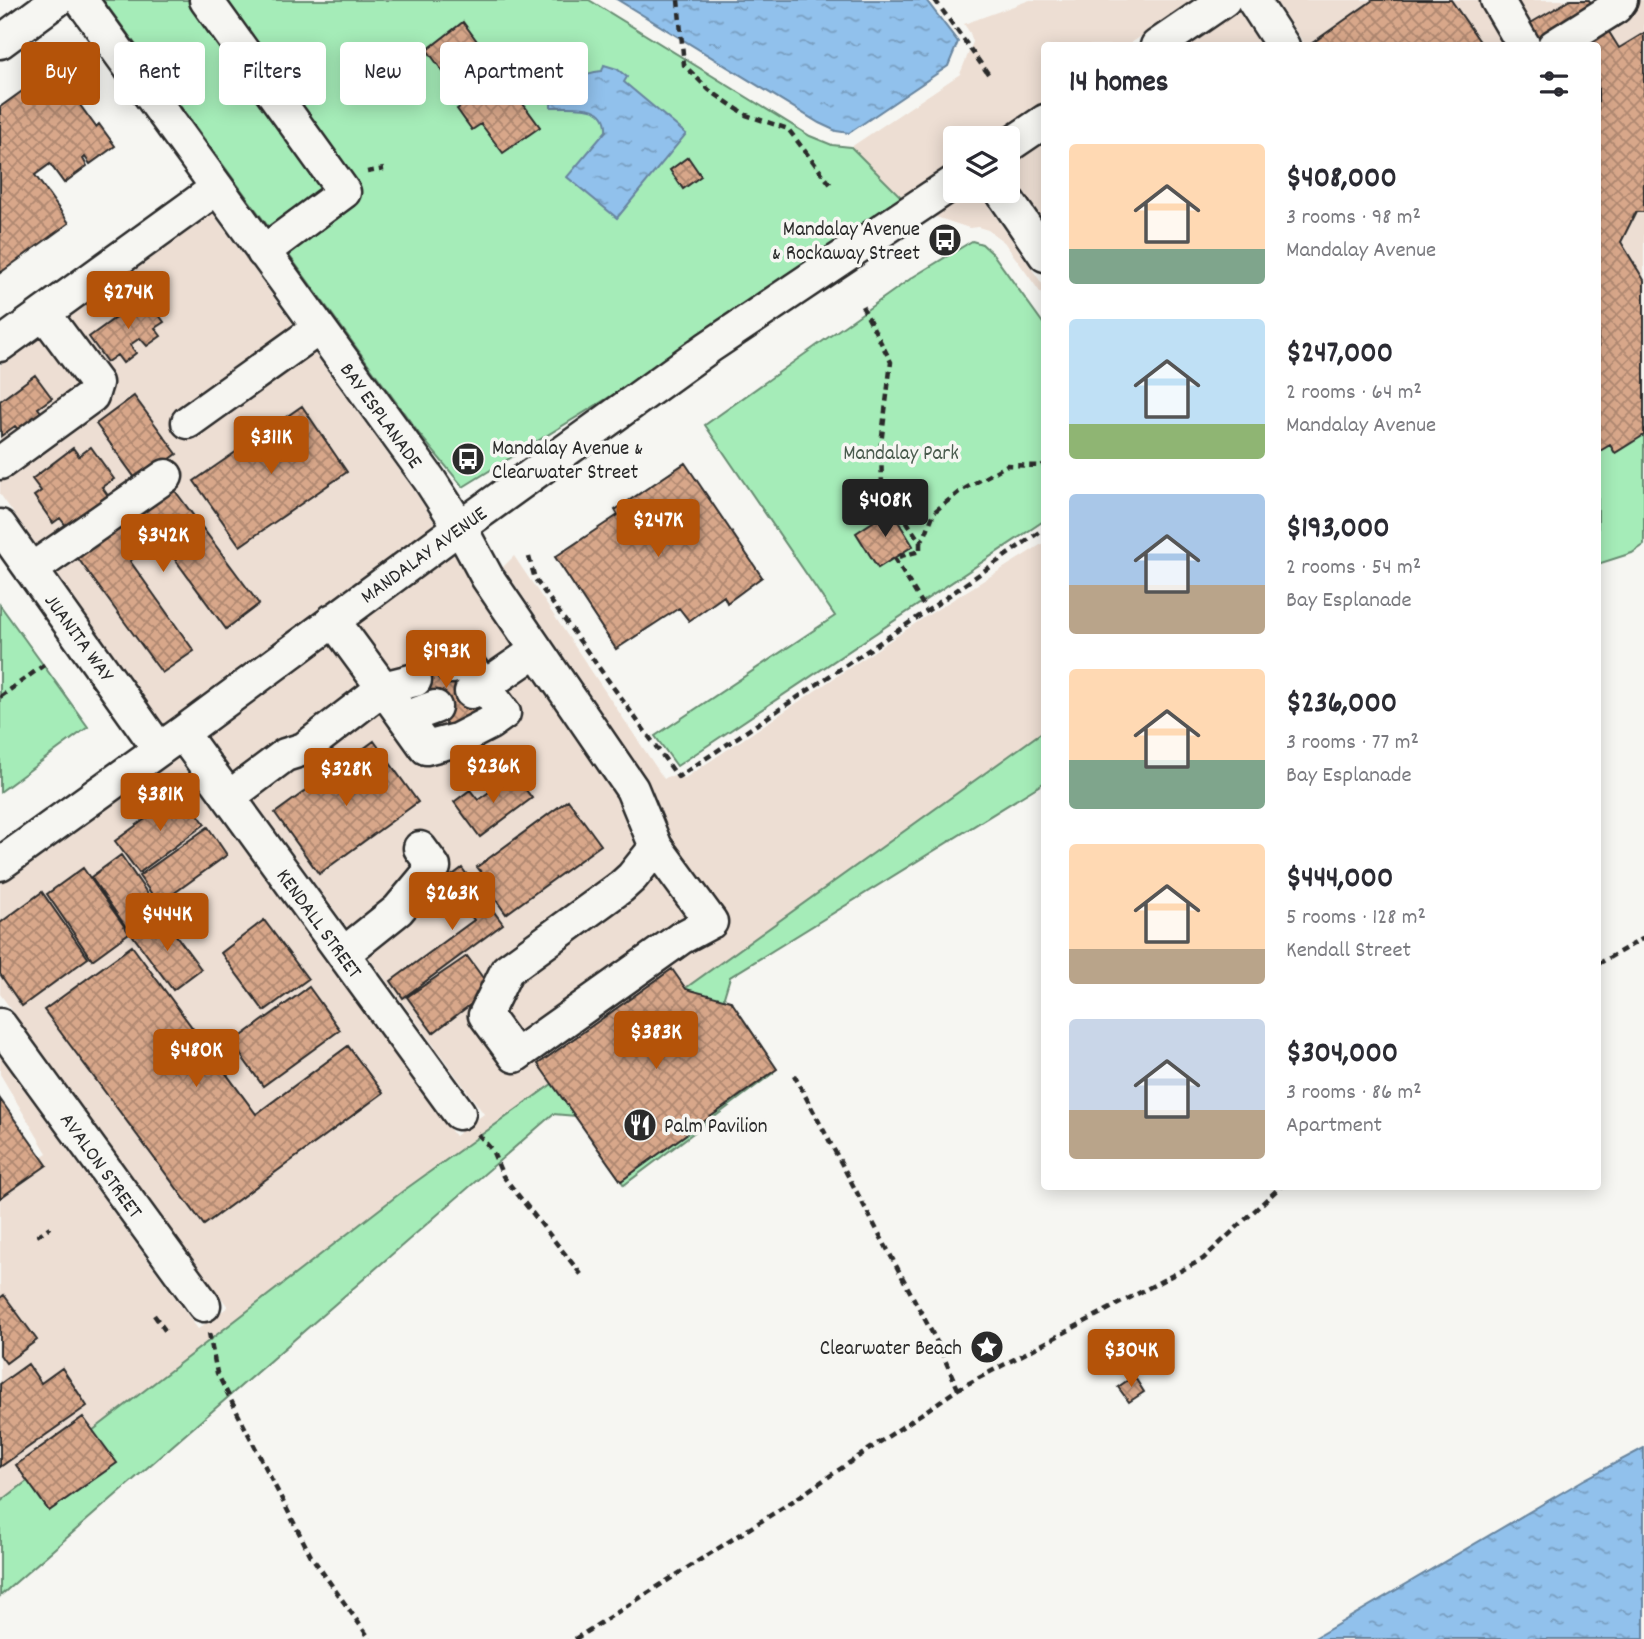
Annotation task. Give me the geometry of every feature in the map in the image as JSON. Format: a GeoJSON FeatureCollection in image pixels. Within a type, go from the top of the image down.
{"type":"FeatureCollection","features":[{"type":"Feature","properties":{"kind":"street"},"geometry":{"type":"LineString","coordinates":[[0,42],[57,0]]}},
{"type":"Feature","properties":{"kind":"street","name":"BAY ESPLANADE"},"geometry":{"type":"LineString","coordinates":[[80,0],[429,479],[460,527],[487,577],[632,789],[656,847],[711,922],[681,938],[515,1056],[485,1015],[507,970],[621,887],[656,847]]}},
{"type":"Feature","properties":{"kind":"street"},"geometry":{"type":"LineString","coordinates":[[206,0],[344,192],[263,253]]}},
{"type":"Feature","properties":{"kind":"street"},"geometry":{"type":"LineString","coordinates":[[1163,42],[1224,0]]}},
{"type":"Feature","properties":{"kind":"street"},"geometry":{"type":"LineString","coordinates":[[1253,0],[1280,42]]}},
{"type":"Feature","properties":{"kind":"street"},"geometry":{"type":"LineString","coordinates":[[1497,0],[1522,42]]}},
{"type":"Feature","properties":{"kind":"street"},"geometry":{"type":"LineString","coordinates":[[1561,42],[1616,8],[1621,0]]}},
{"type":"Feature","properties":{"kind":"street"},"geometry":{"type":"LineString","coordinates":[[1020,138],[1041,124]]}},
{"type":"Feature","properties":{"kind":"street"},"geometry":{"type":"LineString","coordinates":[[0,345],[217,188]]}},
{"type":"Feature","properties":{"kind":"street","name":"MANDALAY AVENUE"},"geometry":{"type":"LineString","coordinates":[[0,864],[709,346],[943,190]]}},
{"type":"Feature","properties":{"kind":"street"},"geometry":{"type":"LineString","coordinates":[[1009,203],[1041,249]]}},
{"type":"Feature","properties":{"kind":"street"},"geometry":{"type":"LineString","coordinates":[[0,463],[92,396],[96,383],[44,313]]}},
{"type":"Feature","properties":{"kind":"street"},"geometry":{"type":"LineString","coordinates":[[188,422],[319,328]]}},
{"type":"Feature","properties":{"kind":"street"},"geometry":{"type":"LineString","coordinates":[[31,570],[166,475]]}},
{"type":"Feature","properties":{"kind":"street","name":"JUANITA WAY"},"geometry":{"type":"LineString","coordinates":[[0,526],[31,570],[170,741]]}},
{"type":"Feature","properties":{"kind":"street"},"geometry":{"type":"LineString","coordinates":[[333,620],[426,748],[457,740],[504,713],[478,689],[466,662],[452,667]]}},
{"type":"Feature","properties":{"kind":"street"},"geometry":{"type":"LineString","coordinates":[[478,689],[537,650]]}},
{"type":"Feature","properties":{"kind":"street"},"geometry":{"type":"LineString","coordinates":[[229,797],[285,755],[304,749],[383,688],[415,680]]}},
{"type":"Feature","properties":{"kind":"street"},"geometry":{"type":"LineString","coordinates":[[405,718],[435,707]]}},
{"type":"Feature","properties":{"kind":"street","name":"KENDALL STREET"},"geometry":{"type":"LineString","coordinates":[[170,741],[229,797],[459,1112]]}},
{"type":"Feature","properties":{"kind":"street"},"geometry":{"type":"LineString","coordinates":[[343,954],[398,910],[433,867],[420,848]]}},
{"type":"Feature","properties":{"kind":"street","name":"AVALON STREET"},"geometry":{"type":"LineString","coordinates":[[0,1025],[204,1305]]}},
{"type":"Feature","properties":{"kind":"path"},"geometry":{"type":"LineString","coordinates":[[678,0],[684,65],[709,90],[746,115],[788,129],[831,185]]}},
{"type":"Feature","properties":{"kind":"path"},"geometry":{"type":"LineString","coordinates":[[934,0],[989,75]]}},
{"type":"Feature","properties":{"kind":"path"},"geometry":{"type":"LineString","coordinates":[[862,306],[891,362],[881,444],[882,488],[889,511],[900,511],[920,542],[920,551],[894,558],[927,611]]}},
{"type":"Feature","properties":{"kind":"path"},"geometry":{"type":"LineString","coordinates":[[920,542],[934,512],[959,492],[1007,465],[1041,466]]}},
{"type":"Feature","properties":{"kind":"path"},"geometry":{"type":"LineString","coordinates":[[529,556],[535,579],[678,777],[927,611],[1041,531]]}},
{"type":"Feature","properties":{"kind":"path"},"geometry":{"type":"LineString","coordinates":[[0,697],[48,662]]}},
{"type":"Feature","properties":{"kind":"path"},"geometry":{"type":"LineString","coordinates":[[1601,962],[1644,938]]}},
{"type":"Feature","properties":{"kind":"path"},"geometry":{"type":"LineString","coordinates":[[794,1075],[937,1342],[958,1389]]}},
{"type":"Feature","properties":{"kind":"path"},"geometry":{"type":"LineString","coordinates":[[459,1112],[492,1150],[503,1176],[584,1278]]}},
{"type":"Feature","properties":{"kind":"path"},"geometry":{"type":"LineString","coordinates":[[575,1639],[793,1501],[958,1389],[1203,1259],[1277,1190]]}},
{"type":"Feature","properties":{"kind":"path"},"geometry":{"type":"LineString","coordinates":[[37,1236],[50,1227]]}},
{"type":"Feature","properties":{"kind":"path"},"geometry":{"type":"LineString","coordinates":[[204,1305],[217,1373],[311,1556],[370,1639]]}},
{"type":"Feature","properties":{"kind":"path"},"geometry":{"type":"LineString","coordinates":[[154,1315],[167,1332]]}},
{"type":"Feature","properties":{"kind":"shaded area"},"geometry":{"type":"Polygon","coordinates":[[[1030,0],[1196,0],[1133,42],[1041,42],[1041,105],[1008,126],[943,126],[943,170],[902,198],[851,147],[960,74],[973,42],[964,24],[1030,0]]]}},
{"type":"Feature","properties":{"kind":"shaded area"},"geometry":{"type":"Polygon","coordinates":[[[1275,0],[1644,0],[1644,381],[1601,408],[1601,42],[1303,42],[1275,0]]]}},
{"type":"Feature","properties":{"kind":"shaded area"},"geometry":{"type":"Polygon","coordinates":[[[1237,10],[1259,42],[1191,42],[1237,10]]]}},
{"type":"Feature","properties":{"kind":"shaded area"},"geometry":{"type":"Polygon","coordinates":[[[1041,144],[1041,217],[1020,187],[1020,157],[1041,144]]]}},
{"type":"Feature","properties":{"kind":"shaded area"},"geometry":{"type":"Polygon","coordinates":[[[953,203],[986,203],[1041,282],[1041,293],[1004,242],[988,230],[969,228],[933,216],[953,203]]]}},
{"type":"Feature","properties":{"kind":"shaded area"},"geometry":{"type":"Polygon","coordinates":[[[212,212],[436,524],[164,725],[0,494],[0,365],[212,212]]]}},
{"type":"Feature","properties":{"kind":"shaded area"},"geometry":{"type":"Polygon","coordinates":[[[1041,544],[1041,733],[403,1191],[0,1502],[0,1183],[47,1153],[0,1074],[0,1056],[198,1329],[228,1307],[0,994],[0,884],[176,757],[455,1136],[484,1114],[206,735],[453,553],[473,588],[616,798],[645,869],[679,854],[647,779],[503,567],[514,556],[664,779],[669,776],[685,778],[925,617],[1041,544]]]}},
{"type":"Feature","properties":{"kind":"green space"},"geometry":{"type":"Polygon","coordinates":[[[103,0],[589,0],[810,136],[832,145],[851,147],[902,198],[700,333],[624,388],[463,487],[420,435],[180,105],[205,105],[205,42],[134,42],[103,0]]]}},
{"type":"Feature","properties":{"kind":"green space","name":"Mandalay Park"},"geometry":{"type":"Polygon","coordinates":[[[972,241],[982,244],[993,254],[1041,320],[1041,523],[677,766],[655,736],[835,616],[705,425],[913,277],[972,241]]]}},
{"type":"Feature","properties":{"kind":"green space"},"geometry":{"type":"Polygon","coordinates":[[[1644,381],[1644,545],[1632,553],[1601,563],[1601,408],[1644,381]]]}},
{"type":"Feature","properties":{"kind":"green space"},"geometry":{"type":"Polygon","coordinates":[[[0,605],[88,727],[0,792],[0,605]]]}},
{"type":"Feature","properties":{"kind":"green space"},"geometry":{"type":"Polygon","coordinates":[[[1041,733],[1041,784],[730,977],[724,997],[773,1073],[624,1185],[576,1116],[553,1114],[0,1596],[0,1502],[403,1191],[1041,733]]]}},
{"type":"Feature","properties":{"kind":"water"},"geometry":{"type":"Polygon","coordinates":[[[618,0],[926,0],[958,42],[948,66],[849,133],[836,131],[819,123],[618,0]]]}},
{"type":"Feature","properties":{"kind":"water"},"geometry":{"type":"Polygon","coordinates":[[[604,65],[617,69],[627,77],[624,82],[686,134],[617,218],[567,177],[606,131],[605,121],[595,110],[551,107],[588,105],[588,74],[602,71],[604,65]]]}},
{"type":"Feature","properties":{"kind":"water"},"geometry":{"type":"Polygon","coordinates":[[[1644,1448],[1644,1639],[1313,1639],[1585,1479],[1644,1448]]]}},
{"type":"Feature","properties":{"kind":"building"},"geometry":{"type":"Polygon","coordinates":[[[1373,0],[1451,0],[1480,42],[1314,42],[1373,0]]]}},
{"type":"Feature","properties":{"kind":"building"},"geometry":{"type":"Polygon","coordinates":[[[1570,0],[1589,0],[1619,48],[1644,33],[1644,212],[1636,212],[1621,242],[1644,280],[1644,435],[1615,453],[1610,445],[1601,450],[1601,42],[1540,42],[1529,24],[1570,0]]]}},
{"type":"Feature","properties":{"kind":"building"},"geometry":{"type":"Polygon","coordinates":[[[463,22],[478,42],[440,42],[440,68],[427,50],[463,22]]]}},
{"type":"Feature","properties":{"kind":"building"},"geometry":{"type":"Polygon","coordinates":[[[21,92],[21,105],[80,105],[96,127],[99,124],[115,146],[90,164],[85,157],[83,159],[87,166],[64,183],[50,164],[35,175],[69,223],[0,273],[0,107],[21,92]]]}},
{"type":"Feature","properties":{"kind":"building"},"geometry":{"type":"Polygon","coordinates":[[[463,105],[524,105],[540,127],[503,153],[481,124],[472,130],[457,109],[463,105]]]}},
{"type":"Feature","properties":{"kind":"building"},"geometry":{"type":"Polygon","coordinates":[[[688,157],[701,176],[683,189],[670,170],[688,157]]]}},
{"type":"Feature","properties":{"kind":"building"},"geometry":{"type":"Polygon","coordinates":[[[145,296],[164,322],[155,328],[161,336],[147,346],[140,338],[130,345],[136,353],[123,363],[117,355],[107,362],[89,337],[145,296]]]}},
{"type":"Feature","properties":{"kind":"building"},"geometry":{"type":"Polygon","coordinates":[[[35,375],[52,398],[38,408],[44,416],[21,433],[15,426],[1,436],[0,401],[35,375]]]}},
{"type":"Feature","properties":{"kind":"building"},"geometry":{"type":"Polygon","coordinates":[[[134,396],[177,454],[138,482],[96,424],[134,396]]]}},
{"type":"Feature","properties":{"kind":"building"},"geometry":{"type":"Polygon","coordinates":[[[302,406],[347,472],[240,546],[194,481],[302,406]]]}},
{"type":"Feature","properties":{"kind":"building"},"geometry":{"type":"Polygon","coordinates":[[[91,447],[114,479],[102,487],[111,500],[70,531],[60,518],[53,523],[34,496],[41,491],[32,479],[73,448],[79,456],[91,447]]]}},
{"type":"Feature","properties":{"kind":"building"},"geometry":{"type":"Polygon","coordinates":[[[685,463],[762,577],[727,603],[724,596],[689,621],[679,608],[616,649],[555,557],[618,515],[615,510],[685,463]]]}},
{"type":"Feature","properties":{"kind":"building"},"geometry":{"type":"Polygon","coordinates":[[[170,484],[259,604],[226,629],[160,539],[130,561],[194,651],[162,673],[74,553],[170,484]]]}},
{"type":"Feature","properties":{"kind":"building"},"geometry":{"type":"Polygon","coordinates":[[[891,510],[913,546],[878,568],[856,533],[891,510]]]}},
{"type":"Feature","properties":{"kind":"building"},"geometry":{"type":"Polygon","coordinates":[[[440,650],[482,707],[451,730],[410,673],[440,650]]]}},
{"type":"Feature","properties":{"kind":"building"},"geometry":{"type":"Polygon","coordinates":[[[374,741],[418,802],[319,874],[275,813],[374,741]]]}},
{"type":"Feature","properties":{"kind":"building"},"geometry":{"type":"Polygon","coordinates":[[[514,774],[532,798],[480,837],[454,802],[470,790],[478,800],[514,774]]]}},
{"type":"Feature","properties":{"kind":"building"},"geometry":{"type":"Polygon","coordinates":[[[182,792],[205,824],[139,873],[115,841],[182,792]]]}},
{"type":"Feature","properties":{"kind":"building"},"geometry":{"type":"Polygon","coordinates":[[[568,800],[601,845],[506,914],[491,893],[486,897],[473,880],[482,873],[477,867],[568,800]]]}},
{"type":"Feature","properties":{"kind":"building"},"geometry":{"type":"Polygon","coordinates":[[[208,827],[227,855],[159,904],[139,876],[208,827]]]}},
{"type":"Feature","properties":{"kind":"building"},"geometry":{"type":"Polygon","coordinates":[[[121,855],[156,906],[126,927],[91,877],[121,855]]]}},
{"type":"Feature","properties":{"kind":"building"},"geometry":{"type":"Polygon","coordinates":[[[83,868],[129,933],[92,960],[47,894],[83,868]]]}},
{"type":"Feature","properties":{"kind":"building"},"geometry":{"type":"Polygon","coordinates":[[[462,868],[503,924],[403,998],[391,981],[474,920],[457,898],[442,909],[430,892],[462,868]]]}},
{"type":"Feature","properties":{"kind":"building"},"geometry":{"type":"Polygon","coordinates":[[[42,892],[88,958],[22,1006],[0,974],[0,923],[42,892]]]}},
{"type":"Feature","properties":{"kind":"building"},"geometry":{"type":"Polygon","coordinates":[[[161,915],[201,969],[173,990],[133,936],[161,915]]]}},
{"type":"Feature","properties":{"kind":"building"},"geometry":{"type":"Polygon","coordinates":[[[264,920],[308,979],[264,1011],[221,953],[264,920]]]}},
{"type":"Feature","properties":{"kind":"building"},"geometry":{"type":"Polygon","coordinates":[[[132,946],[256,1114],[348,1046],[383,1093],[204,1225],[44,1010],[132,946]]]}},
{"type":"Feature","properties":{"kind":"building"},"geometry":{"type":"Polygon","coordinates":[[[467,956],[491,989],[433,1033],[407,997],[467,956]]]}},
{"type":"Feature","properties":{"kind":"building","name":"Palm Pavilion"},"geometry":{"type":"Polygon","coordinates":[[[672,969],[686,989],[731,1001],[777,1069],[621,1181],[538,1064],[672,969]]]}},
{"type":"Feature","properties":{"kind":"building"},"geometry":{"type":"Polygon","coordinates":[[[309,987],[340,1030],[263,1086],[232,1043],[309,987]]]}},
{"type":"Feature","properties":{"kind":"building"},"geometry":{"type":"Polygon","coordinates":[[[0,1099],[47,1165],[0,1198],[0,1099]]]}},
{"type":"Feature","properties":{"kind":"building"},"geometry":{"type":"Polygon","coordinates":[[[4,1295],[37,1340],[6,1363],[0,1355],[0,1298],[4,1295]]]}},
{"type":"Feature","properties":{"kind":"building"},"geometry":{"type":"Polygon","coordinates":[[[28,1364],[41,1383],[62,1368],[87,1406],[0,1467],[0,1384],[28,1364]]]}},
{"type":"Feature","properties":{"kind":"building"},"geometry":{"type":"Polygon","coordinates":[[[1134,1376],[1144,1392],[1129,1402],[1118,1387],[1134,1376]]]}},
{"type":"Feature","properties":{"kind":"building"},"geometry":{"type":"Polygon","coordinates":[[[83,1417],[117,1463],[49,1511],[16,1465],[83,1417]]]}},
{"type":"Feature","properties":{"kind":"place","name":"Mandalay Avenue & Rockaway Street"},"geometry":{"type":"Point","coordinates":[945,240]}},
{"type":"Feature","properties":{"kind":"place","name":"Mandalay Avenue & Clearwater Street"},"geometry":{"type":"Point","coordinates":[468,459]}},
{"type":"Feature","properties":{"kind":"place","name":"Palm Pavilion"},"geometry":{"type":"Point","coordinates":[640,1125]}},
{"type":"Feature","properties":{"kind":"place","name":"Clearwater Beach"},"geometry":{"type":"Point","coordinates":[987,1347]}}]}
